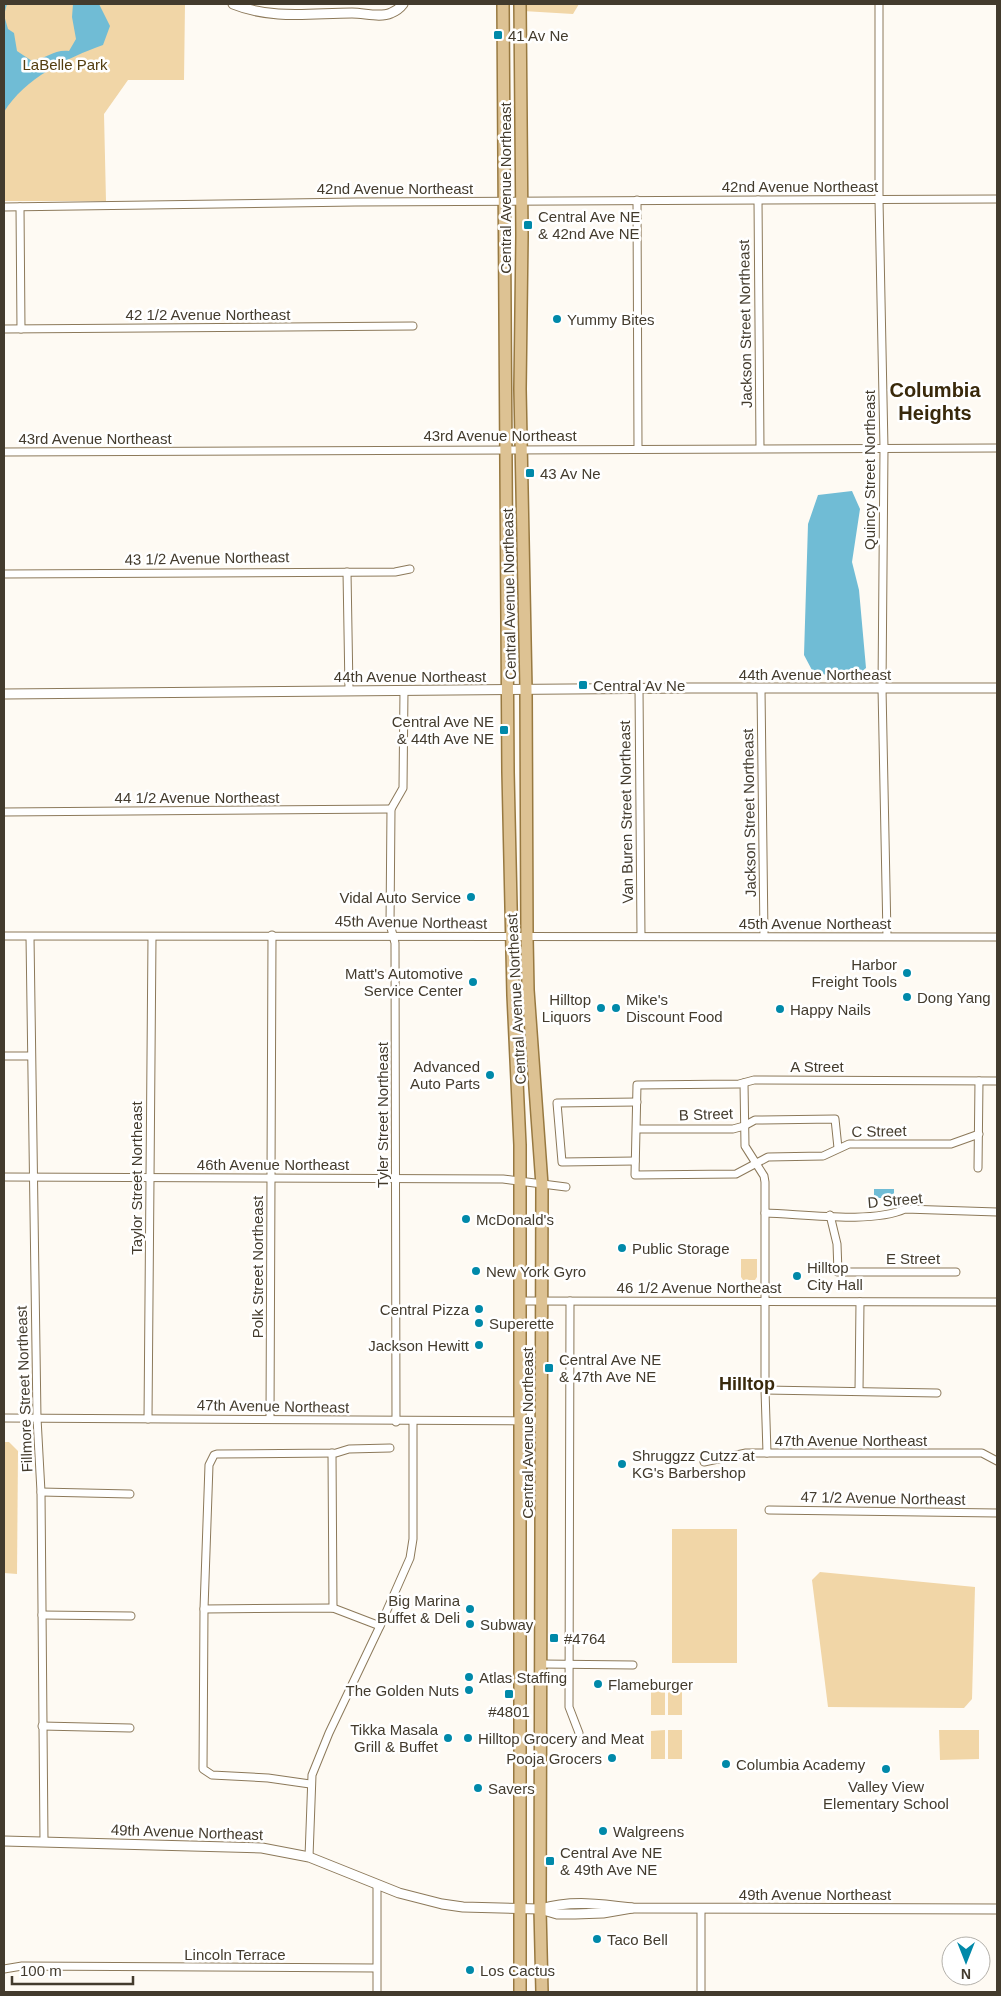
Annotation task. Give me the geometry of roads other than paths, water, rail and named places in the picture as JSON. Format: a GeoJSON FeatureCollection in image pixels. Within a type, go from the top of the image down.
{"type":"FeatureCollection","features":[{"type":"Feature","properties":{"kind":"main road","name":"Central Avenue Northeast"},"geometry":{"type":"LineString","coordinates":[[503,4],[508,689],[512,937],[520,1181],[520,1992]]}},
{"type":"Feature","properties":{"kind":"main road","name":"Central Avenue Northeast"},"geometry":{"type":"LineString","coordinates":[[520,4],[522,201],[520,294],[521,448],[526,689],[528,999],[542,1185],[540,1909],[542,1992]]}},
{"type":"Feature","properties":{"kind":"street"},"geometry":{"type":"LineString","coordinates":[[233,4],[262,13],[295,15],[353,13],[381,15],[390,14],[403,4]]}},
{"type":"Feature","properties":{"kind":"street","name":"Quincy Street Northeast"},"geometry":{"type":"LineString","coordinates":[[879,4],[879,200],[884,448],[882,688],[887,936]]}},
{"type":"Feature","properties":{"kind":"street"},"geometry":{"type":"LineString","coordinates":[[637,200],[638,448]]}},
{"type":"Feature","properties":{"kind":"street","name":"42nd Avenue Northeast"},"geometry":{"type":"LineString","coordinates":[[4,207],[637,200],[997,200]]}},
{"type":"Feature","properties":{"kind":"street","name":"Jackson Street Northeast"},"geometry":{"type":"LineString","coordinates":[[758,200],[760,448]]}},
{"type":"Feature","properties":{"kind":"street"},"geometry":{"type":"LineString","coordinates":[[20,207],[21,329]]}},
{"type":"Feature","properties":{"kind":"street","name":"42 1/2 Avenue Northeast"},"geometry":{"type":"LineString","coordinates":[[4,329],[413,326]]}},
{"type":"Feature","properties":{"kind":"street","name":"43rd Avenue Northeast"},"geometry":{"type":"LineString","coordinates":[[4,452],[521,448],[997,448]]}},
{"type":"Feature","properties":{"kind":"street","name":"43 1/2 Avenue Northeast"},"geometry":{"type":"LineString","coordinates":[[4,574],[395,572],[410,569]]}},
{"type":"Feature","properties":{"kind":"street"},"geometry":{"type":"LineString","coordinates":[[347,572],[349,690]]}},
{"type":"Feature","properties":{"kind":"street","name":"44th Avenue Northeast"},"geometry":{"type":"LineString","coordinates":[[4,694],[638,688],[997,688]]}},
{"type":"Feature","properties":{"kind":"street","name":"Van Buren Street Northeast"},"geometry":{"type":"LineString","coordinates":[[638,688],[641,936]]}},
{"type":"Feature","properties":{"kind":"street","name":"Jackson Street Northeast"},"geometry":{"type":"LineString","coordinates":[[761,689],[764,936]]}},
{"type":"Feature","properties":{"kind":"street"},"geometry":{"type":"LineString","coordinates":[[391,809],[404,788],[404,690]]}},
{"type":"Feature","properties":{"kind":"street","name":"44 1/2 Avenue Northeast"},"geometry":{"type":"LineString","coordinates":[[4,812],[391,809]]}},
{"type":"Feature","properties":{"kind":"street","name":"Tyler Street Northeast"},"geometry":{"type":"LineString","coordinates":[[391,809],[390,924],[395,943],[396,1422]]}},
{"type":"Feature","properties":{"kind":"street","name":"Polk Street Northeast"},"geometry":{"type":"LineString","coordinates":[[270,1419],[272,935]]}},
{"type":"Feature","properties":{"kind":"street","name":"45th Avenue Northeast"},"geometry":{"type":"LineString","coordinates":[[4,936],[997,937]]}},
{"type":"Feature","properties":{"kind":"street","name":"Fillmore Street Northeast"},"geometry":{"type":"LineString","coordinates":[[30,937],[33,1177],[41,1492],[44,1841]]}},
{"type":"Feature","properties":{"kind":"street","name":"Taylor Street Northeast"},"geometry":{"type":"LineString","coordinates":[[148,1418],[152,937]]}},
{"type":"Feature","properties":{"kind":"street"},"geometry":{"type":"LineString","coordinates":[[4,1056],[31,1056]]}},
{"type":"Feature","properties":{"kind":"street","name":"A Street"},"geometry":{"type":"LineString","coordinates":[[637,1102],[637,1085],[744,1083],[754,1080],[997,1081]]}},
{"type":"Feature","properties":{"kind":"street"},"geometry":{"type":"LineString","coordinates":[[978,1168],[979,1081]]}},
{"type":"Feature","properties":{"kind":"street"},"geometry":{"type":"LineString","coordinates":[[744,1083],[744,1146],[764,1176],[767,1454]]}},
{"type":"Feature","properties":{"kind":"street"},"geometry":{"type":"LineString","coordinates":[[637,1102],[635,1161],[562,1162],[557,1103],[637,1102]]}},
{"type":"Feature","properties":{"kind":"street","name":"B Street"},"geometry":{"type":"LineString","coordinates":[[636,1130],[733,1129],[755,1120],[835,1119],[838,1148]]}},
{"type":"Feature","properties":{"kind":"street","name":"C Street"},"geometry":{"type":"LineString","coordinates":[[635,1161],[636,1175],[736,1174],[768,1157],[823,1156],[849,1144],[951,1144],[978,1134]]}},
{"type":"Feature","properties":{"kind":"street","name":"46th Avenue Northeast"},"geometry":{"type":"LineString","coordinates":[[4,1177],[504,1179],[566,1187]]}},
{"type":"Feature","properties":{"kind":"street","name":"D Street"},"geometry":{"type":"LineString","coordinates":[[765,1213],[873,1217],[892,1215],[905,1209],[997,1212]]}},
{"type":"Feature","properties":{"kind":"street","name":"E Street"},"geometry":{"type":"LineString","coordinates":[[830,1215],[837,1244],[838,1272],[956,1272]]}},
{"type":"Feature","properties":{"kind":"street","name":"46 1/2 Avenue Northeast"},"geometry":{"type":"LineString","coordinates":[[520,1301],[997,1302]]}},
{"type":"Feature","properties":{"kind":"street"},"geometry":{"type":"LineString","coordinates":[[570,1301],[569,1664],[570,1707],[579,1733]]}},
{"type":"Feature","properties":{"kind":"street"},"geometry":{"type":"LineString","coordinates":[[858,1391],[860,1302]]}},
{"type":"Feature","properties":{"kind":"street"},"geometry":{"type":"LineString","coordinates":[[765,1390],[937,1393]]}},
{"type":"Feature","properties":{"kind":"street","name":"47th Avenue Northeast"},"geometry":{"type":"LineString","coordinates":[[4,1418],[270,1419],[396,1422],[542,1421]]}},
{"type":"Feature","properties":{"kind":"street"},"geometry":{"type":"LineString","coordinates":[[309,1857],[310,1784],[329,1733],[410,1558],[413,1539],[413,1422]]}},
{"type":"Feature","properties":{"kind":"street"},"geometry":{"type":"LineString","coordinates":[[310,1784],[268,1778],[212,1775],[203,1769],[204,1609],[208,1471],[214,1455],[332,1453],[349,1449],[390,1448]]}},
{"type":"Feature","properties":{"kind":"street"},"geometry":{"type":"LineString","coordinates":[[332,1453],[333,1608]]}},
{"type":"Feature","properties":{"kind":"street","name":"47th Avenue Northeast"},"geometry":{"type":"LineString","coordinates":[[704,1462],[746,1453],[982,1453],[997,1461]]}},
{"type":"Feature","properties":{"kind":"street"},"geometry":{"type":"LineString","coordinates":[[41,1492],[130,1494]]}},
{"type":"Feature","properties":{"kind":"street","name":"47 1/2 Avenue Northeast"},"geometry":{"type":"LineString","coordinates":[[769,1510],[997,1514]]}},
{"type":"Feature","properties":{"kind":"street"},"geometry":{"type":"LineString","coordinates":[[204,1609],[333,1608],[380,1626]]}},
{"type":"Feature","properties":{"kind":"street"},"geometry":{"type":"LineString","coordinates":[[42,1615],[131,1616]]}},
{"type":"Feature","properties":{"kind":"street"},"geometry":{"type":"LineString","coordinates":[[542,1664],[633,1665]]}},
{"type":"Feature","properties":{"kind":"street"},"geometry":{"type":"LineString","coordinates":[[42,1726],[130,1728]]}},
{"type":"Feature","properties":{"kind":"street","name":"49th Avenue Northeast"},"geometry":{"type":"LineString","coordinates":[[4,1841],[236,1846],[309,1857],[377,1885],[442,1904],[540,1909],[557,1914],[603,1913],[632,1908],[997,1908]]}},
{"type":"Feature","properties":{"kind":"street"},"geometry":{"type":"LineString","coordinates":[[377,1885],[377,1992]]}},
{"type":"Feature","properties":{"kind":"street"},"geometry":{"type":"LineString","coordinates":[[701,1908],[701,1992]]}},
{"type":"Feature","properties":{"kind":"street","name":"Lincoln Terrace"},"geometry":{"type":"LineString","coordinates":[[4,1968],[22,1966],[376,1968]]}},
{"type":"Feature","properties":{"kind":"water"},"geometry":{"type":"Polygon","coordinates":[[[4,4],[7,4],[4,15],[4,4]]]}},
{"type":"Feature","properties":{"kind":"water"},"geometry":{"type":"Polygon","coordinates":[[[73,4],[99,4],[110,26],[103,45],[61,63],[35,79],[23,89],[4,112],[4,15],[8,29],[14,33],[17,51],[32,61],[59,51],[69,51],[76,39],[72,17],[73,4]]]}},
{"type":"Feature","properties":{"kind":"water"},"geometry":{"type":"Polygon","coordinates":[[[852,491],[860,509],[852,562],[859,590],[866,668],[851,680],[813,672],[804,655],[808,524],[818,495],[852,491]]]}},
{"type":"Feature","properties":{"kind":"water"},"geometry":{"type":"Polygon","coordinates":[[[874,1189],[894,1189],[894,1198],[874,1198],[874,1189]]]}},
{"type":"Feature","properties":{"kind":"place","name":"41 Av Ne"},"geometry":{"type":"Point","coordinates":[498,35]}},
{"type":"Feature","properties":{"kind":"place","name":"Central Ave NE & 42nd Ave NE"},"geometry":{"type":"Point","coordinates":[528,225]}},
{"type":"Feature","properties":{"kind":"place","name":"Yummy Bites"},"geometry":{"type":"Point","coordinates":[557,319]}},
{"type":"Feature","properties":{"kind":"place","name":"43 Av Ne"},"geometry":{"type":"Point","coordinates":[530,473]}},
{"type":"Feature","properties":{"kind":"place","name":"Central Av Ne"},"geometry":{"type":"Point","coordinates":[583,685]}},
{"type":"Feature","properties":{"kind":"place","name":"Central Ave NE & 44th Ave NE"},"geometry":{"type":"Point","coordinates":[504,730]}},
{"type":"Feature","properties":{"kind":"place","name":"Vidal Auto Service"},"geometry":{"type":"Point","coordinates":[471,897]}},
{"type":"Feature","properties":{"kind":"place","name":"Harbor Freight Tools"},"geometry":{"type":"Point","coordinates":[907,973]}},
{"type":"Feature","properties":{"kind":"place","name":"Matt's Automotive Service Center"},"geometry":{"type":"Point","coordinates":[473,982]}},
{"type":"Feature","properties":{"kind":"place","name":"Dong Yang"},"geometry":{"type":"Point","coordinates":[907,997]}},
{"type":"Feature","properties":{"kind":"place","name":"Hilltop Liquors"},"geometry":{"type":"Point","coordinates":[601,1008]}},
{"type":"Feature","properties":{"kind":"place","name":"Mike's Discount Food"},"geometry":{"type":"Point","coordinates":[616,1008]}},
{"type":"Feature","properties":{"kind":"place","name":"Happy Nails"},"geometry":{"type":"Point","coordinates":[780,1009]}},
{"type":"Feature","properties":{"kind":"place","name":"Advanced Auto Parts"},"geometry":{"type":"Point","coordinates":[490,1075]}},
{"type":"Feature","properties":{"kind":"place","name":"McDonald's"},"geometry":{"type":"Point","coordinates":[466,1219]}},
{"type":"Feature","properties":{"kind":"place","name":"Public Storage"},"geometry":{"type":"Point","coordinates":[622,1248]}},
{"type":"Feature","properties":{"kind":"place","name":"New York Gyro"},"geometry":{"type":"Point","coordinates":[476,1271]}},
{"type":"Feature","properties":{"kind":"place","name":"Hilltop City Hall"},"geometry":{"type":"Point","coordinates":[797,1276]}},
{"type":"Feature","properties":{"kind":"place","name":"Central Pizza"},"geometry":{"type":"Point","coordinates":[479,1309]}},
{"type":"Feature","properties":{"kind":"place","name":"Superette"},"geometry":{"type":"Point","coordinates":[479,1323]}},
{"type":"Feature","properties":{"kind":"place","name":"Jackson Hewitt"},"geometry":{"type":"Point","coordinates":[479,1345]}},
{"type":"Feature","properties":{"kind":"place","name":"Central Ave NE & 47th Ave NE"},"geometry":{"type":"Point","coordinates":[549,1368]}},
{"type":"Feature","properties":{"kind":"place","name":"Shruggzz Cutzz at KG's Barbershop"},"geometry":{"type":"Point","coordinates":[622,1464]}},
{"type":"Feature","properties":{"kind":"place","name":"Big Marina Buffet & Deli"},"geometry":{"type":"Point","coordinates":[470,1609]}},
{"type":"Feature","properties":{"kind":"place","name":"Subway"},"geometry":{"type":"Point","coordinates":[470,1624]}},
{"type":"Feature","properties":{"kind":"place","name":"#4764"},"geometry":{"type":"Point","coordinates":[554,1638]}},
{"type":"Feature","properties":{"kind":"place","name":"Atlas Staffing"},"geometry":{"type":"Point","coordinates":[469,1677]}},
{"type":"Feature","properties":{"kind":"place","name":"Flameburger"},"geometry":{"type":"Point","coordinates":[598,1684]}},
{"type":"Feature","properties":{"kind":"place","name":"The Golden Nuts"},"geometry":{"type":"Point","coordinates":[469,1690]}},
{"type":"Feature","properties":{"kind":"place","name":"#4801"},"geometry":{"type":"Point","coordinates":[509,1694]}},
{"type":"Feature","properties":{"kind":"place","name":"Tikka Masala Grill & Buffet"},"geometry":{"type":"Point","coordinates":[448,1738]}},
{"type":"Feature","properties":{"kind":"place","name":"Hilltop Grocery and Meat"},"geometry":{"type":"Point","coordinates":[468,1738]}},
{"type":"Feature","properties":{"kind":"place","name":"Pooja Grocers"},"geometry":{"type":"Point","coordinates":[612,1758]}},
{"type":"Feature","properties":{"kind":"place","name":"Columbia Academy"},"geometry":{"type":"Point","coordinates":[726,1764]}},
{"type":"Feature","properties":{"kind":"place","name":"Valley View Elementary School"},"geometry":{"type":"Point","coordinates":[886,1769]}},
{"type":"Feature","properties":{"kind":"place","name":"Savers"},"geometry":{"type":"Point","coordinates":[478,1788]}},
{"type":"Feature","properties":{"kind":"place","name":"Walgreens"},"geometry":{"type":"Point","coordinates":[603,1831]}},
{"type":"Feature","properties":{"kind":"place","name":"Central Ave NE & 49th Ave NE"},"geometry":{"type":"Point","coordinates":[550,1861]}},
{"type":"Feature","properties":{"kind":"place","name":"Taco Bell"},"geometry":{"type":"Point","coordinates":[597,1939]}},
{"type":"Feature","properties":{"kind":"place","name":"Los Cactus"},"geometry":{"type":"Point","coordinates":[470,1970]}},
{"type":"Feature","properties":{"kind":"district","name":"Columbia Heights"},"geometry":{"type":"Point","coordinates":[935,402]}},
{"type":"Feature","properties":{"kind":"district","name":"Hilltop"},"geometry":{"type":"Point","coordinates":[747,1384]}},
{"type":"Feature","properties":{"kind":"park label","name":"LaBelle Park"},"geometry":{"type":"Point","coordinates":[65,64]}}]}
